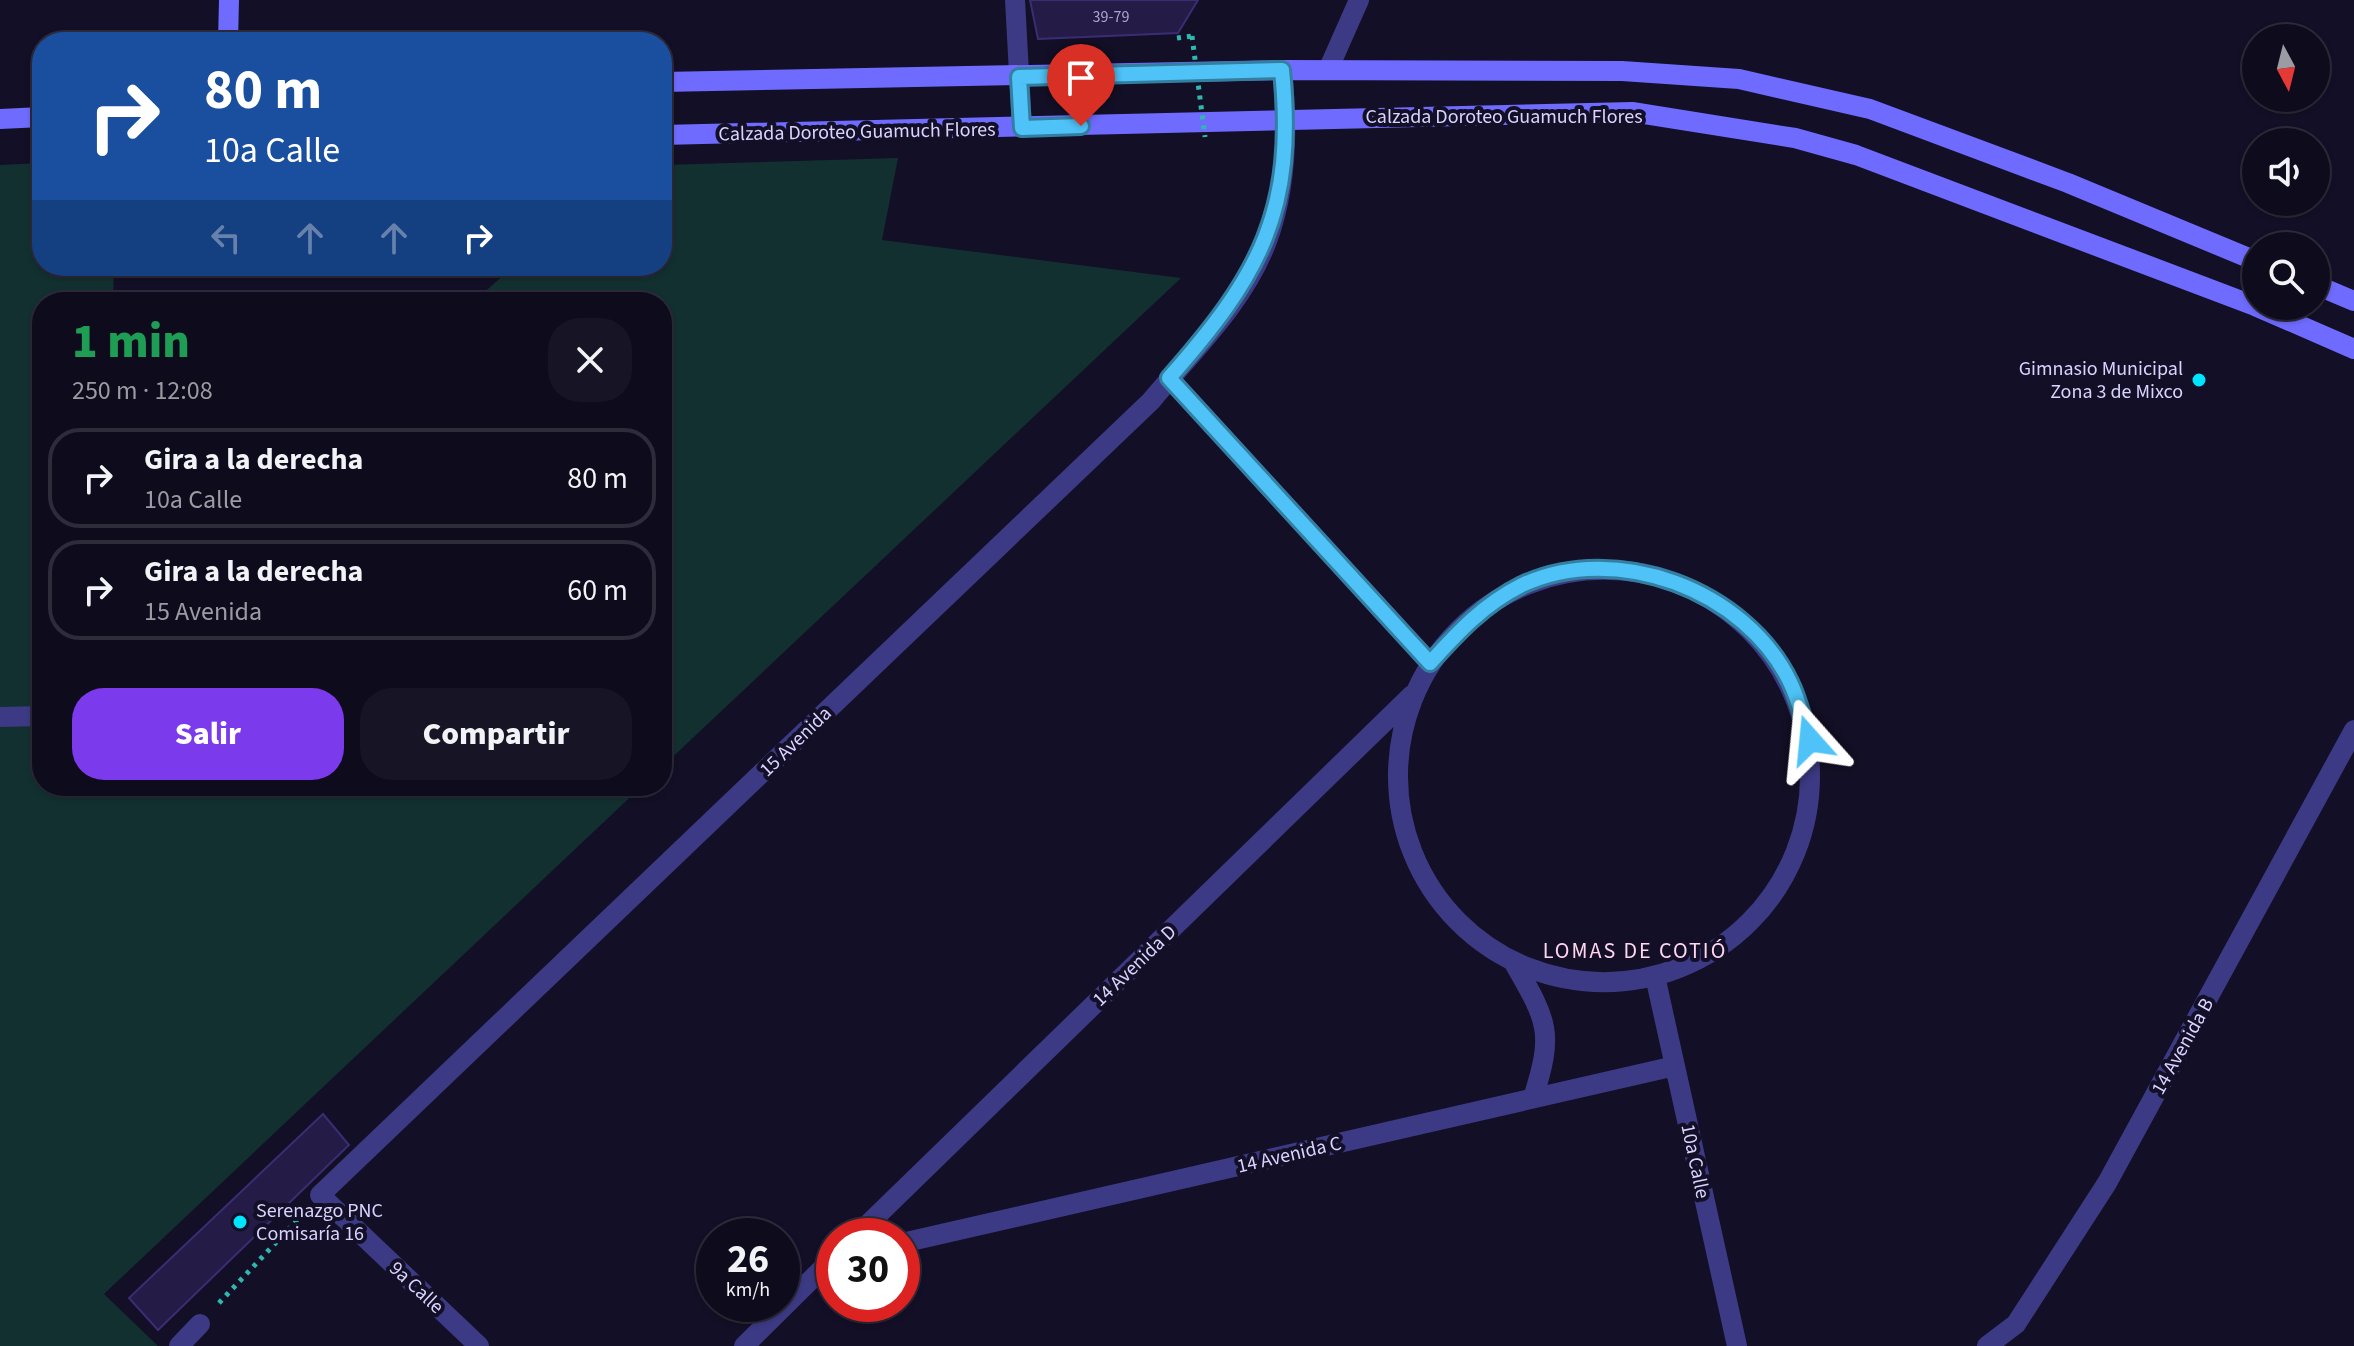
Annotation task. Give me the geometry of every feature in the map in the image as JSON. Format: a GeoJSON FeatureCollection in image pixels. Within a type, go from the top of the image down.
{"type":"FeatureCollection","features":[{"type":"Feature","properties":{"kind":"main road"},"geometry":{"type":"LineString","coordinates":[[228,32],[229,0]]}},
{"type":"Feature","properties":{"kind":"main road"},"geometry":{"type":"LineString","coordinates":[[672,82],[1282,70],[1622,71],[1739,79],[1870,109],[2068,183],[2242,255]]}},
{"type":"Feature","properties":{"kind":"main road","name":"Calzada Doroteo Guamuch Flores"},"geometry":{"type":"LineString","coordinates":[[672,135],[1632,112],[1795,138],[1856,155],[2255,306],[2354,349]]}},
{"type":"Feature","properties":{"kind":"main road"},"geometry":{"type":"LineString","coordinates":[[0,119],[32,117]]}},
{"type":"Feature","properties":{"kind":"main road"},"geometry":{"type":"LineString","coordinates":[[2330,291],[2354,301]]}},
{"type":"Feature","properties":{"kind":"street"},"geometry":{"type":"LineString","coordinates":[[1015,0],[1022,128]]}},
{"type":"Feature","properties":{"kind":"street"},"geometry":{"type":"LineString","coordinates":[[1328,70],[1359,0]]}},
{"type":"Feature","properties":{"kind":"street","name":"15 Avenida"},"geometry":{"type":"LineString","coordinates":[[320,1195],[1151,401],[1214,328],[1266,243],[1276,206],[1287,118],[1282,70]]}},
{"type":"Feature","properties":{"kind":"street"},"geometry":{"type":"LineString","coordinates":[[1169,378],[1430,663]]}},
{"type":"Feature","properties":{"kind":"street"},"geometry":{"type":"LineString","coordinates":[[1584,569],[1646,573],[1705,594],[1754,631],[1790,681],[1810,740],[1811,802],[1794,862],[1760,913],[1713,953],[1655,976],[1583,982],[1514,963],[1461,927],[1423,877],[1400,818],[1397,755],[1412,694],[1430,663],[1471,616],[1524,584],[1584,569]]}},
{"type":"Feature","properties":{"kind":"street","name":"14 Avenida D"},"geometry":{"type":"LineString","coordinates":[[874,1218],[1412,694]]}},
{"type":"Feature","properties":{"kind":"street"},"geometry":{"type":"LineString","coordinates":[[0,717],[32,716]]}},
{"type":"Feature","properties":{"kind":"street","name":"14 Avenida B"},"geometry":{"type":"LineString","coordinates":[[1987,1346],[2016,1324],[2107,1183],[2354,730]]}},
{"type":"Feature","properties":{"kind":"street"},"geometry":{"type":"LineString","coordinates":[[1514,963],[1542,1011],[1547,1054],[1533,1098]]}},
{"type":"Feature","properties":{"kind":"street","name":"10a Calle"},"geometry":{"type":"LineString","coordinates":[[1655,976],[1737,1346]]}},
{"type":"Feature","properties":{"kind":"street","name":"14 Avenida C"},"geometry":{"type":"LineString","coordinates":[[920,1239],[1675,1066]]}},
{"type":"Feature","properties":{"kind":"street","name":"9a Calle"},"geometry":{"type":"LineString","coordinates":[[320,1195],[479,1346]]}},
{"type":"Feature","properties":{"kind":"street"},"geometry":{"type":"LineString","coordinates":[[744,1346],[816,1276]]}},
{"type":"Feature","properties":{"kind":"street"},"geometry":{"type":"LineString","coordinates":[[179,1346],[200,1324]]}},
{"type":"Feature","properties":{"kind":"path"},"geometry":{"type":"LineString","coordinates":[[1192,36],[1205,137]]}},
{"type":"Feature","properties":{"kind":"path"},"geometry":{"type":"LineString","coordinates":[[200,1324],[320,1195]]}},
{"type":"Feature","properties":{"kind":"green space"},"geometry":{"type":"Polygon","coordinates":[[[898,158],[882,240],[1181,278],[672,758],[672,292],[484,292],[503,276],[672,276],[672,165],[898,158]]]}},
{"type":"Feature","properties":{"kind":"green space"},"geometry":{"type":"Polygon","coordinates":[[[32,163],[32,276],[114,276],[113,292],[32,292],[32,796],[631,796],[104,1294],[158,1346],[0,1346],[0,165],[32,163]]]}},
{"type":"Feature","properties":{"kind":"building"},"geometry":{"type":"Polygon","coordinates":[[[1030,0],[1198,0],[1178,33],[1038,39],[1030,0]]]}},
{"type":"Feature","properties":{"kind":"building","name":"Serenazgo PNC Comisaría 16"},"geometry":{"type":"Polygon","coordinates":[[[323,1114],[349,1145],[158,1330],[129,1298],[323,1114]]]}},
{"type":"Feature","properties":{"kind":"place","name":"Gimnasio Municipal Zona 3 de Mixco"},"geometry":{"type":"Point","coordinates":[2199,380]}},
{"type":"Feature","properties":{"kind":"place","name":"Serenazgo PNC Comisaría 16"},"geometry":{"type":"Point","coordinates":[240,1222]}},
{"type":"Feature","properties":{"kind":"district","name":"LOMAS DE COTIÓ"},"geometry":{"type":"Point","coordinates":[1635,950]}},
{"type":"Feature","properties":{"kind":"route"},"geometry":{"type":"LineString","coordinates":[[1081,126],[1022,128],[1019,77],[1282,70],[1287,118],[1276,206],[1266,243],[1214,328],[1169,378],[1430,663],[1471,616],[1524,584],[1584,569],[1646,573],[1705,594],[1754,631],[1790,681],[1810,740]]}}]}
